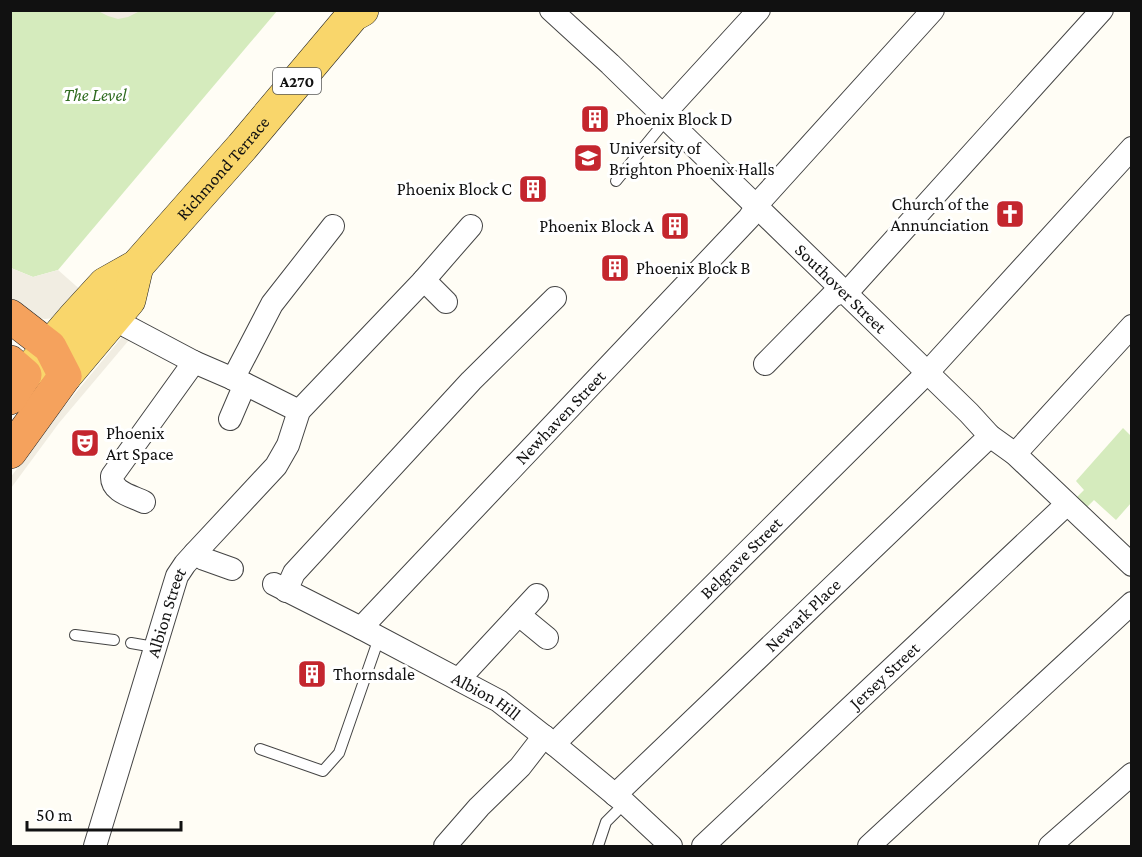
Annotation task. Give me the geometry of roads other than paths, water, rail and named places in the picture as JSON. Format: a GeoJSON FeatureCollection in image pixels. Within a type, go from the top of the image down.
{"type":"FeatureCollection","features":[{"type":"Feature","properties":{"kind":"highway"},"geometry":{"type":"LineString","coordinates":[[10,316],[50,346],[63,379],[10,452]]}},
{"type":"Feature","properties":{"kind":"main road","name":"Richmond Terrace"},"geometry":{"type":"LineString","coordinates":[[50,346],[105,284],[137,266],[242,147],[356,12]]}},
{"type":"Feature","properties":{"kind":"main road","name":"Richmond Terrace"},"geometry":{"type":"LineString","coordinates":[[63,379],[129,300],[137,266]]}},
{"type":"Feature","properties":{"kind":"main road","name":"A270"},"geometry":{"type":"LineString","coordinates":[[15,378],[50,346]]}},
{"type":"Feature","properties":{"kind":"main road","name":"A270"},"geometry":{"type":"LineString","coordinates":[[15,378],[63,379]]}},
{"type":"Feature","properties":{"kind":"street","name":"Southover Street"},"geometry":{"type":"LineString","coordinates":[[551,10],[610,64],[990,436],[1015,454],[1131,565]]}},
{"type":"Feature","properties":{"kind":"street"},"geometry":{"type":"LineString","coordinates":[[664,118],[759,10]]}},
{"type":"Feature","properties":{"kind":"street","name":"Newhaven Street"},"geometry":{"type":"LineString","coordinates":[[370,633],[625,350],[749,218],[762,199],[933,10]]}},
{"type":"Feature","properties":{"kind":"street"},"geometry":{"type":"LineString","coordinates":[[765,364],[832,297],[851,288],[1102,10]]}},
{"type":"Feature","properties":{"kind":"street","name":"Belgrave Street"},"geometry":{"type":"LineString","coordinates":[[445,846],[479,807],[550,741],[562,736],[927,373],[1131,148]]}},
{"type":"Feature","properties":{"kind":"street"},"geometry":{"type":"LineString","coordinates":[[230,419],[239,381],[272,304],[333,226]]}},
{"type":"Feature","properties":{"kind":"street"},"geometry":{"type":"LineString","coordinates":[[116,317],[128,327],[194,362],[239,381],[299,411],[424,280],[471,226]]}},
{"type":"Feature","properties":{"kind":"street"},"geometry":{"type":"LineString","coordinates":[[424,280],[446,302]]}},
{"type":"Feature","properties":{"kind":"street","name":"Albion Hill"},"geometry":{"type":"LineString","coordinates":[[555,298],[471,381],[280,588],[499,701],[620,799],[670,846]]}},
{"type":"Feature","properties":{"kind":"street"},"geometry":{"type":"LineString","coordinates":[[1015,454],[1131,326]]}},
{"type":"Feature","properties":{"kind":"street"},"geometry":{"type":"LineString","coordinates":[[144,502],[117,489],[113,484],[112,476],[194,362]]}},
{"type":"Feature","properties":{"kind":"street","name":"Albion Street"},"geometry":{"type":"LineString","coordinates":[[95,846],[177,576],[195,553],[276,466],[288,445],[299,411]]}},
{"type":"Feature","properties":{"kind":"street","name":"Newark Place"},"geometry":{"type":"LineString","coordinates":[[620,799],[990,436]]}},
{"type":"Feature","properties":{"kind":"street","name":"Jersey Street"},"geometry":{"type":"LineString","coordinates":[[703,846],[1067,504]]}},
{"type":"Feature","properties":{"kind":"street"},"geometry":{"type":"LineString","coordinates":[[195,553],[204,559],[232,569]]}},
{"type":"Feature","properties":{"kind":"street"},"geometry":{"type":"LineString","coordinates":[[459,679],[537,595]]}},
{"type":"Feature","properties":{"kind":"street"},"geometry":{"type":"LineString","coordinates":[[869,846],[1131,603]]}},
{"type":"Feature","properties":{"kind":"street"},"geometry":{"type":"LineString","coordinates":[[519,615],[547,638]]}},
{"type":"Feature","properties":{"kind":"street"},"geometry":{"type":"LineString","coordinates":[[1050,846],[1131,774]]}},
{"type":"Feature","properties":{"kind":"lane"},"geometry":{"type":"LineString","coordinates":[[616,181],[664,118]]}},
{"type":"Feature","properties":{"kind":"lane"},"geometry":{"type":"LineString","coordinates":[[260,749],[323,771],[339,753],[370,633]]}},
{"type":"Feature","properties":{"kind":"lane"},"geometry":{"type":"LineString","coordinates":[[75,635],[114,640]]}},
{"type":"Feature","properties":{"kind":"lane"},"geometry":{"type":"LineString","coordinates":[[130,643],[154,647]]}},
{"type":"Feature","properties":{"kind":"lane"},"geometry":{"type":"LineString","coordinates":[[598,846],[606,822],[620,799]]}},
{"type":"Feature","properties":{"kind":"place","name":"Phoenix Block D"},"geometry":{"type":"Point","coordinates":[595,119]}},
{"type":"Feature","properties":{"kind":"place","name":"University of Brighton Phoenix Halls"},"geometry":{"type":"Point","coordinates":[588,158]}},
{"type":"Feature","properties":{"kind":"place","name":"Phoenix Block C"},"geometry":{"type":"Point","coordinates":[533,189]}},
{"type":"Feature","properties":{"kind":"place","name":"Church of the Annunciation"},"geometry":{"type":"Point","coordinates":[1010,214]}},
{"type":"Feature","properties":{"kind":"place","name":"Phoenix Block A"},"geometry":{"type":"Point","coordinates":[675,226]}},
{"type":"Feature","properties":{"kind":"place","name":"Phoenix Block B"},"geometry":{"type":"Point","coordinates":[615,268]}},
{"type":"Feature","properties":{"kind":"place","name":"Phoenix Art Space"},"geometry":{"type":"Point","coordinates":[85,443]}},
{"type":"Feature","properties":{"kind":"place","name":"Thornsdale"},"geometry":{"type":"Point","coordinates":[312,674]}},
{"type":"Feature","properties":{"kind":"park label","name":"The Level"},"geometry":{"type":"Point","coordinates":[95,95]}}]}
